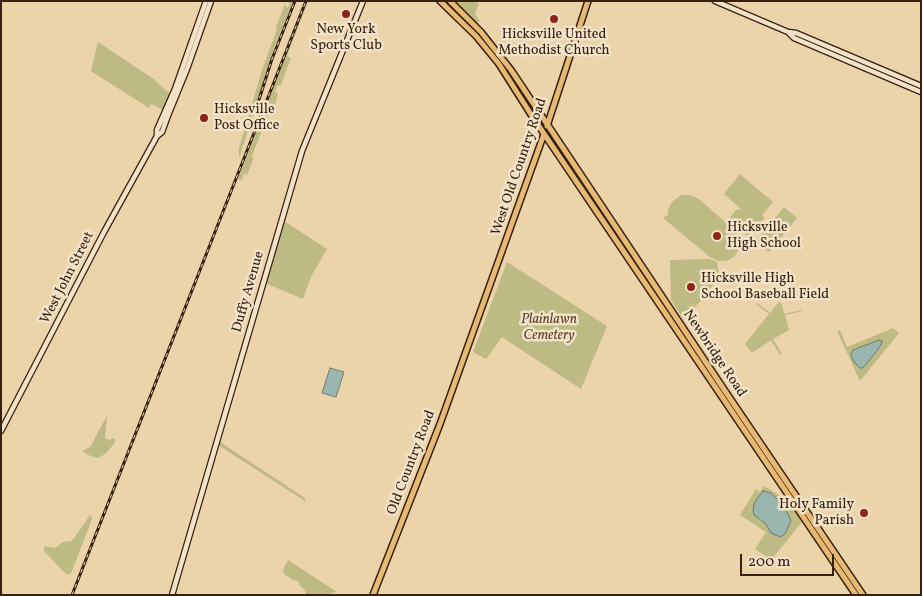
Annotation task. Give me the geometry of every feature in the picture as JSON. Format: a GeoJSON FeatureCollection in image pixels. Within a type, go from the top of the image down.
{"type":"FeatureCollection","features":[{"type":"Feature","properties":{"kind":"main road","name":"West John Street"},"geometry":{"type":"LineString","coordinates":[[1,431],[104,232],[157,136],[157,130],[187,70],[209,8],[209,1]]}},
{"type":"Feature","properties":{"kind":"main road","name":"West John Street"},"geometry":{"type":"LineString","coordinates":[[166,115],[209,1]]}},
{"type":"Feature","properties":{"kind":"main road","name":"Duffy Avenue"},"geometry":{"type":"LineString","coordinates":[[172,595],[302,151],[363,1]]}},
{"type":"Feature","properties":{"kind":"main road"},"geometry":{"type":"LineString","coordinates":[[440,1],[479,34]]}},
{"type":"Feature","properties":{"kind":"main road"},"geometry":{"type":"LineString","coordinates":[[450,1],[479,34]]}},
{"type":"Feature","properties":{"kind":"main road","name":"West Old Country Road"},"geometry":{"type":"LineString","coordinates":[[470,339],[544,134],[588,1]]}},
{"type":"Feature","properties":{"kind":"main road"},"geometry":{"type":"LineString","coordinates":[[715,1],[921,86]]}},
{"type":"Feature","properties":{"kind":"main road"},"geometry":{"type":"LineString","coordinates":[[788,32],[794,38],[921,92]]}},
{"type":"Feature","properties":{"kind":"main road","name":"Newbridge Road"},"geometry":{"type":"LineString","coordinates":[[479,34],[544,134],[856,595]]}},
{"type":"Feature","properties":{"kind":"main road","name":"Newbridge Road"},"geometry":{"type":"LineString","coordinates":[[479,34],[508,66],[863,595]]}},
{"type":"Feature","properties":{"kind":"main road"},"geometry":{"type":"LineString","coordinates":[[503,71],[508,66]]}},
{"type":"Feature","properties":{"kind":"main road","name":"Old Country Road"},"geometry":{"type":"LineString","coordinates":[[373,595],[440,424],[470,339]]}},
{"type":"Feature","properties":{"kind":"main road"},"geometry":{"type":"LineString","coordinates":[[778,480],[783,476]]}},
{"type":"Feature","properties":{"kind":"green space"},"geometry":{"type":"Polygon","coordinates":[[[287,1],[293,1],[273,51],[239,159],[239,148],[263,67],[284,6],[287,8],[290,5],[287,1]]]}},
{"type":"Feature","properties":{"kind":"green space"},"geometry":{"type":"Polygon","coordinates":[[[307,1],[287,56],[291,58],[281,85],[277,86],[275,92],[278,93],[275,106],[269,113],[252,156],[253,160],[247,175],[245,173],[242,180],[238,179],[307,1]]]}},
{"type":"Feature","properties":{"kind":"green space"},"geometry":{"type":"Polygon","coordinates":[[[455,1],[474,1],[479,4],[475,14],[480,21],[477,23],[455,1]]]}},
{"type":"Feature","properties":{"kind":"green space"},"geometry":{"type":"Polygon","coordinates":[[[98,42],[155,80],[170,93],[163,110],[151,104],[149,108],[91,71],[98,42]]]}},
{"type":"Feature","properties":{"kind":"green space"},"geometry":{"type":"Polygon","coordinates":[[[740,174],[773,202],[762,215],[765,218],[749,235],[746,235],[728,220],[736,210],[741,209],[724,194],[740,174]]]}},
{"type":"Feature","properties":{"kind":"green space"},"geometry":{"type":"Polygon","coordinates":[[[681,195],[690,195],[699,199],[735,231],[740,239],[738,251],[734,257],[726,261],[718,261],[710,257],[663,218],[666,215],[668,216],[671,203],[681,195]]]}},
{"type":"Feature","properties":{"kind":"green space"},"geometry":{"type":"Polygon","coordinates":[[[784,207],[797,218],[769,252],[755,242],[784,207]]]}},
{"type":"Feature","properties":{"kind":"green space"},"geometry":{"type":"Polygon","coordinates":[[[284,221],[327,249],[311,277],[303,299],[265,283],[284,221]]]}},
{"type":"Feature","properties":{"kind":"green space","name":"Hicksville High School Baseball Field"},"geometry":{"type":"Polygon","coordinates":[[[710,259],[717,262],[718,278],[684,320],[671,300],[670,260],[710,259]]]}},
{"type":"Feature","properties":{"kind":"green space","name":"Plainlawn Cemetery"},"geometry":{"type":"Polygon","coordinates":[[[507,262],[607,326],[581,389],[502,337],[486,359],[473,352],[507,262]]]}},
{"type":"Feature","properties":{"kind":"green space"},"geometry":{"type":"Polygon","coordinates":[[[779,302],[782,304],[784,314],[802,310],[785,315],[789,330],[773,339],[782,354],[780,355],[771,340],[752,353],[745,344],[769,314],[756,304],[770,313],[779,302]]]}},
{"type":"Feature","properties":{"kind":"green space"},"geometry":{"type":"Polygon","coordinates":[[[893,328],[899,333],[860,381],[837,331],[840,330],[847,347],[893,328]]]}},
{"type":"Feature","properties":{"kind":"green space"},"geometry":{"type":"Polygon","coordinates":[[[107,416],[105,438],[109,440],[113,438],[115,440],[114,444],[105,454],[98,458],[88,455],[82,451],[90,447],[107,416]]]}},
{"type":"Feature","properties":{"kind":"green space"},"geometry":{"type":"Polygon","coordinates":[[[220,442],[305,498],[305,501],[218,445],[220,442]]]}},
{"type":"Feature","properties":{"kind":"green space"},"geometry":{"type":"Polygon","coordinates":[[[764,486],[787,500],[802,522],[771,560],[755,549],[766,532],[740,515],[756,489],[760,492],[764,486]]]}},
{"type":"Feature","properties":{"kind":"green space"},"geometry":{"type":"Polygon","coordinates":[[[90,515],[92,519],[69,575],[44,551],[44,547],[55,548],[63,542],[72,541],[90,515]]]}},
{"type":"Feature","properties":{"kind":"green space"},"geometry":{"type":"Polygon","coordinates":[[[288,560],[337,592],[331,593],[332,595],[307,595],[298,581],[284,574],[283,570],[288,560]]]}},
{"type":"Feature","properties":{"kind":"water"},"geometry":{"type":"Polygon","coordinates":[[[879,340],[882,343],[876,352],[863,368],[860,368],[852,358],[853,350],[879,340]]]}},
{"type":"Feature","properties":{"kind":"water"},"geometry":{"type":"Polygon","coordinates":[[[330,368],[344,372],[336,397],[322,393],[330,368]]]}},
{"type":"Feature","properties":{"kind":"water"},"geometry":{"type":"Polygon","coordinates":[[[763,491],[771,493],[777,499],[791,521],[785,534],[780,537],[771,533],[766,524],[754,515],[754,504],[763,491]]]}},
{"type":"Feature","properties":{"kind":"railway"},"geometry":{"type":"LineString","coordinates":[[257,106],[272,59],[295,1]]}},
{"type":"Feature","properties":{"kind":"railway"},"geometry":{"type":"LineString","coordinates":[[72,595],[306,1]]}},
{"type":"Feature","properties":{"kind":"place","name":"New York Sports Club"},"geometry":{"type":"Point","coordinates":[346,14]}},
{"type":"Feature","properties":{"kind":"place","name":"Hicksville United Methodist Church"},"geometry":{"type":"Point","coordinates":[554,19]}},
{"type":"Feature","properties":{"kind":"place","name":"Hicksville Post Office"},"geometry":{"type":"Point","coordinates":[204,118]}},
{"type":"Feature","properties":{"kind":"place","name":"Hicksville High School"},"geometry":{"type":"Point","coordinates":[717,236]}},
{"type":"Feature","properties":{"kind":"place","name":"Hicksville High School Baseball Field"},"geometry":{"type":"Point","coordinates":[691,287]}},
{"type":"Feature","properties":{"kind":"place","name":"Holy Family Parish"},"geometry":{"type":"Point","coordinates":[864,513]}}]}
